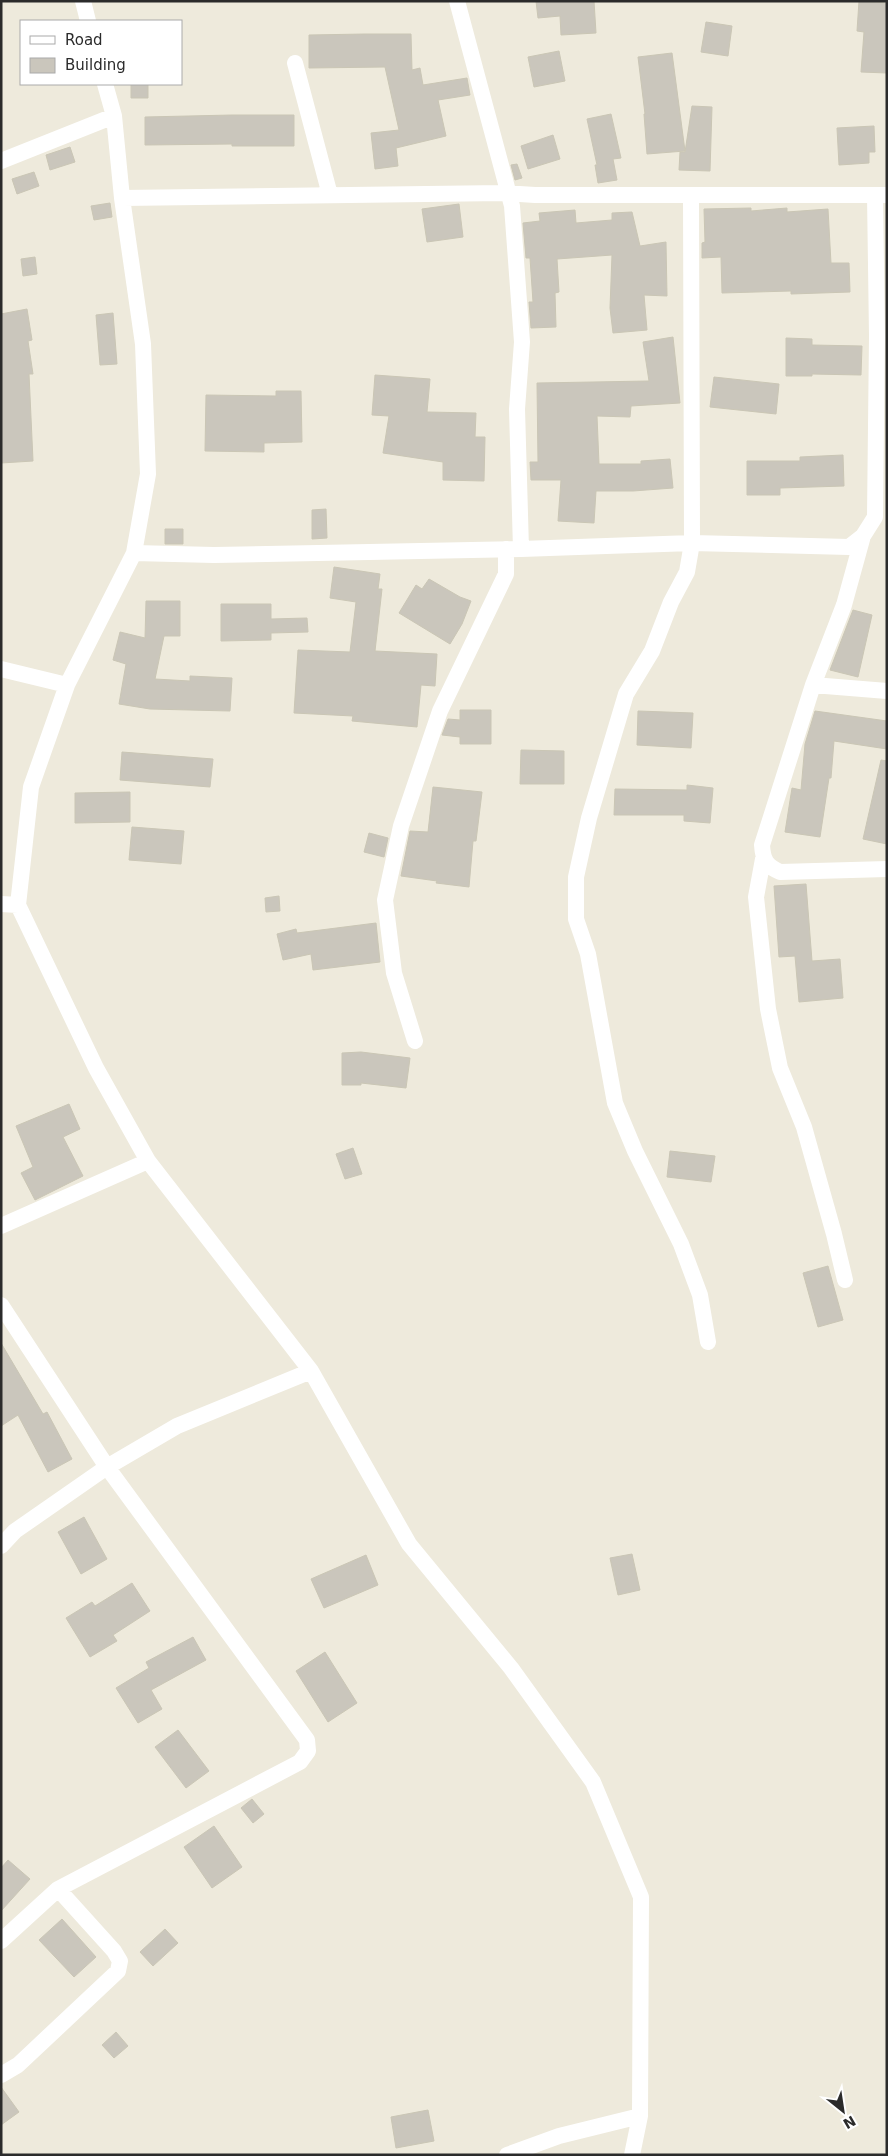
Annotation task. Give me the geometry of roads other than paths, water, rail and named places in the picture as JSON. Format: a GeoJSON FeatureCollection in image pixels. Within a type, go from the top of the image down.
{"type":"FeatureCollection","features":[{"type":"Feature","properties":{"kind":"street"},"geometry":{"type":"LineString","coordinates":[[83,1],[88,20]]}},
{"type":"Feature","properties":{"kind":"street"},"geometry":{"type":"LineString","coordinates":[[415,1041],[394,973],[385,900],[401,826],[440,711],[506,574],[514,549],[516,409],[522,342],[510,194],[457,1]]}},
{"type":"Feature","properties":{"kind":"street"},"geometry":{"type":"LineString","coordinates":[[295,63],[330,195]]}},
{"type":"Feature","properties":{"kind":"street"},"geometry":{"type":"LineString","coordinates":[[105,85],[114,116],[122,198],[143,344],[148,474],[134,553],[67,685],[31,786],[9,905],[148,1161],[311,1371],[409,1544],[511,1668],[593,1782],[641,1897],[640,2116],[632,2155]]}},
{"type":"Feature","properties":{"kind":"street"},"geometry":{"type":"LineString","coordinates":[[1,161],[114,116]]}},
{"type":"Feature","properties":{"kind":"street"},"geometry":{"type":"LineString","coordinates":[[122,198],[510,194],[881,195],[881,517],[863,536],[849,547],[692,543],[514,549],[214,555],[134,553]]}},
{"type":"Feature","properties":{"kind":"street"},"geometry":{"type":"LineString","coordinates":[[690,195],[692,543],[687,572],[671,602],[652,651],[626,694],[589,818],[576,877],[576,919],[588,954],[615,1103],[635,1151],[681,1244],[700,1295],[708,1342]]}},
{"type":"Feature","properties":{"kind":"street"},"geometry":{"type":"LineString","coordinates":[[845,1280],[804,1127],[780,1068],[768,1009],[756,897],[763,859],[762,845],[812,685],[844,605],[863,536]]}},
{"type":"Feature","properties":{"kind":"street"},"geometry":{"type":"LineString","coordinates":[[1,669],[67,685]]}},
{"type":"Feature","properties":{"kind":"street"},"geometry":{"type":"LineString","coordinates":[[812,685],[887,691]]}},
{"type":"Feature","properties":{"kind":"street"},"geometry":{"type":"LineString","coordinates":[[763,859],[769,867],[780,872],[887,869]]}},
{"type":"Feature","properties":{"kind":"street"},"geometry":{"type":"LineString","coordinates":[[1,1226],[148,1161]]}},
{"type":"Feature","properties":{"kind":"street"},"geometry":{"type":"LineString","coordinates":[[1,1306],[107,1467],[307,1740],[308,1751],[300,1762],[58,1889],[1,1942]]}},
{"type":"Feature","properties":{"kind":"street"},"geometry":{"type":"LineString","coordinates":[[1,1546],[15,1531],[107,1467],[176,1426],[311,1371]]}},
{"type":"Feature","properties":{"kind":"street"},"geometry":{"type":"LineString","coordinates":[[1,2075],[18,2065],[118,1970],[120,1961],[114,1951],[58,1889]]}},
{"type":"Feature","properties":{"kind":"street"},"geometry":{"type":"LineString","coordinates":[[507,2155],[559,2136],[640,2116]]}}]}
